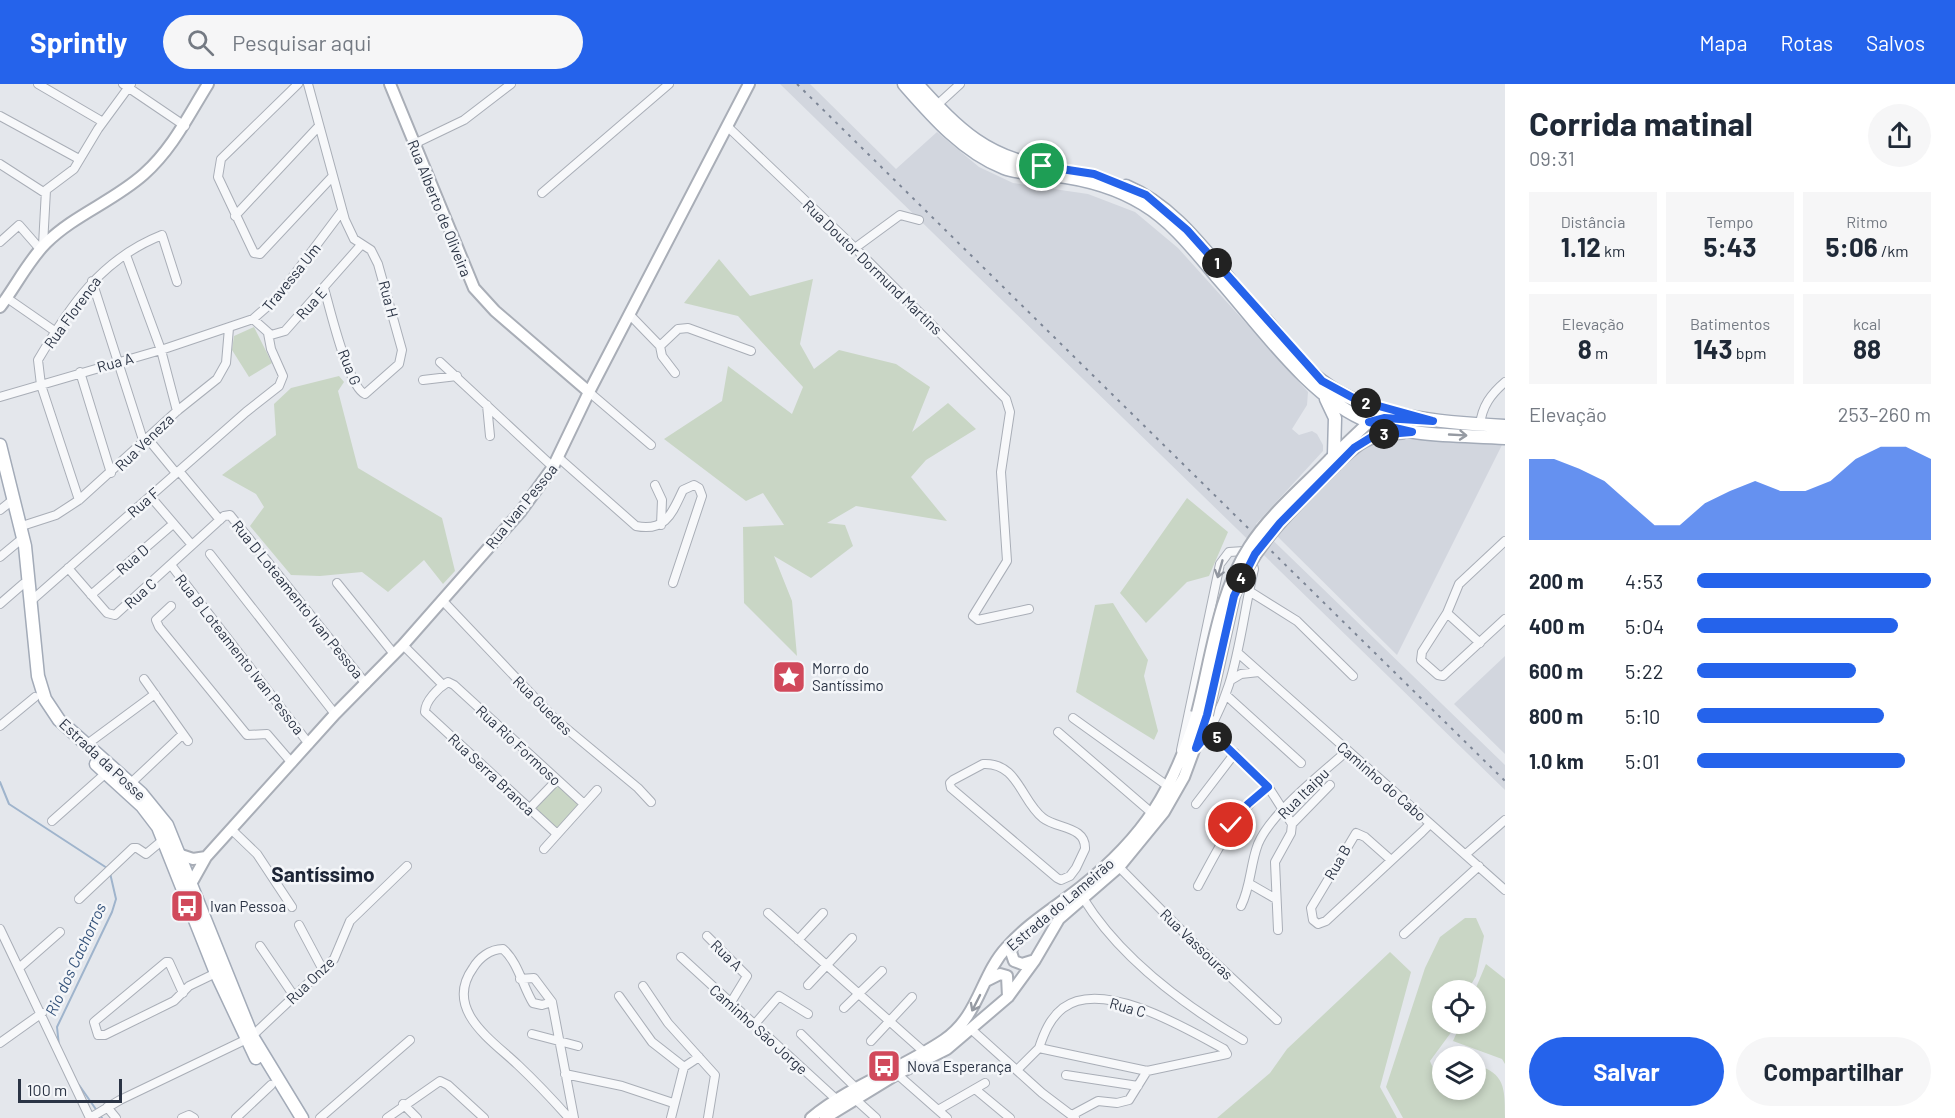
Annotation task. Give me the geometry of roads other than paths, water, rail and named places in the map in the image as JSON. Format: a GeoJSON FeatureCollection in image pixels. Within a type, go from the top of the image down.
{"type":"FeatureCollection","features":[{"type":"Feature","properties":{"kind":"main road"},"geometry":{"type":"LineString","coordinates":[[3,302],[42,247],[66,226],[144,174],[184,126],[208,84]]}},
{"type":"Feature","properties":{"kind":"main road","name":"Rua Alberto de Oliveira"},"geometry":{"type":"LineString","coordinates":[[390,84],[474,288],[495,311],[589,392]]}},
{"type":"Feature","properties":{"kind":"main road"},"geometry":{"type":"LineString","coordinates":[[904,84],[951,133],[980,157],[1017,171],[1083,180],[1109,188],[1132,197],[1157,214],[1180,235],[1294,366],[1324,395],[1369,422],[1412,432],[1505,438]]}},
{"type":"Feature","properties":{"kind":"main road"},"geometry":{"type":"LineString","coordinates":[[917,84],[936,106],[971,139],[1000,156],[1028,164],[1094,174],[1146,195],[1187,230],[1322,381],[1357,400],[1433,421]]}},
{"type":"Feature","properties":{"kind":"main road","name":"Rua Ivan Pessoa"},"geometry":{"type":"LineString","coordinates":[[192,882],[206,857],[335,714],[403,645],[521,511],[556,462],[629,314],[748,88]]}},
{"type":"Feature","properties":{"kind":"main road"},"geometry":{"type":"LineString","coordinates":[[1324,395],[1335,418],[1333,460]]}},
{"type":"Feature","properties":{"kind":"main road"},"geometry":{"type":"LineString","coordinates":[[1369,422],[1384,418],[1505,426]]}},
{"type":"Feature","properties":{"kind":"main road","name":"Estrada do Lameirão"},"geometry":{"type":"LineString","coordinates":[[811,1118],[837,1100],[947,1049],[972,1030],[1008,997],[1035,960],[1059,919],[1119,867],[1164,812],[1196,748],[1202,714],[1240,579],[1280,523],[1333,460],[1369,422]]}},
{"type":"Feature","properties":{"kind":"main road","name":"Estrada do Lameirão"},"geometry":{"type":"LineString","coordinates":[[1333,460],[1371,437],[1412,432]]}},
{"type":"Feature","properties":{"kind":"main road","name":"Estrada da Posse"},"geometry":{"type":"LineString","coordinates":[[0,445],[22,526],[41,688],[55,715],[131,783],[162,817],[192,882],[249,1038],[302,1118]]}},
{"type":"Feature","properties":{"kind":"main road","name":"Estrada da Posse"},"geometry":{"type":"LineString","coordinates":[[0,470],[5,507],[18,542],[31,592],[29,669],[35,697],[52,723],[142,806],[164,839],[216,973],[271,1085],[292,1118]]}},
{"type":"Feature","properties":{"kind":"main road","name":"Estrada do Lameirão"},"geometry":{"type":"LineString","coordinates":[[825,1118],[855,1093],[944,1040],[962,1023],[974,1007],[994,964],[1015,939],[1089,881],[1126,847],[1153,814],[1169,788],[1202,714]]}},
{"type":"Feature","properties":{"kind":"main road"},"geometry":{"type":"LineString","coordinates":[[181,855],[193,859],[206,857]]}},
{"type":"Feature","properties":{"kind":"main road"},"geometry":{"type":"LineString","coordinates":[[1015,939],[1011,952],[1014,961],[1022,964],[1035,960]]}},
{"type":"Feature","properties":{"kind":"main road"},"geometry":{"type":"LineString","coordinates":[[986,981],[1000,974],[1007,976],[1008,997]]}},
{"type":"Feature","properties":{"kind":"street"},"geometry":{"type":"LineString","coordinates":[[38,84],[103,122]]}},
{"type":"Feature","properties":{"kind":"street"},"geometry":{"type":"LineString","coordinates":[[297,84],[221,159],[218,177],[254,254],[260,254],[332,177]]}},
{"type":"Feature","properties":{"kind":"street","name":"Rua H"},"geometry":{"type":"LineString","coordinates":[[308,84],[332,177],[349,231],[374,255],[382,276],[402,350],[401,360]]}},
{"type":"Feature","properties":{"kind":"street"},"geometry":{"type":"LineString","coordinates":[[414,144],[464,120],[512,84]]}},
{"type":"Feature","properties":{"kind":"street"},"geometry":{"type":"LineString","coordinates":[[542,194],[669,84]]}},
{"type":"Feature","properties":{"kind":"street"},"geometry":{"type":"LineString","coordinates":[[936,106],[960,84]]}},
{"type":"Feature","properties":{"kind":"street"},"geometry":{"type":"LineString","coordinates":[[42,247],[45,193],[69,175],[127,85],[184,126]]}},
{"type":"Feature","properties":{"kind":"street"},"geometry":{"type":"LineString","coordinates":[[0,116],[79,159]]}},
{"type":"Feature","properties":{"kind":"street"},"geometry":{"type":"LineString","coordinates":[[235,216],[319,126]]}},
{"type":"Feature","properties":{"kind":"street","name":"Rua Doutor Dormund Martins"},"geometry":{"type":"LineString","coordinates":[[728,127],[855,248],[1002,394],[1010,412],[1001,472],[1007,561],[973,616],[978,620],[1029,609]]}},
{"type":"Feature","properties":{"kind":"street"},"geometry":{"type":"LineString","coordinates":[[0,164],[45,193]]}},
{"type":"Feature","properties":{"kind":"street","name":"Travessa Um"},"geometry":{"type":"LineString","coordinates":[[229,328],[253,319],[276,299],[342,211]]}},
{"type":"Feature","properties":{"kind":"street"},"geometry":{"type":"LineString","coordinates":[[855,248],[900,215],[919,220]]}},
{"type":"Feature","properties":{"kind":"street"},"geometry":{"type":"LineString","coordinates":[[1,240],[19,225],[42,247]]}},
{"type":"Feature","properties":{"kind":"street","name":"Rua Florenca"},"geometry":{"type":"LineString","coordinates":[[79,500],[41,385],[38,360],[92,281],[126,255],[162,235],[177,282]]}},
{"type":"Feature","properties":{"kind":"street","name":"Rua E"},"geometry":{"type":"LineString","coordinates":[[268,333],[275,335],[285,331],[361,245]]}},
{"type":"Feature","properties":{"kind":"street"},"geometry":{"type":"LineString","coordinates":[[126,255],[161,350],[177,411]]}},
{"type":"Feature","properties":{"kind":"street"},"geometry":{"type":"LineString","coordinates":[[92,281],[146,441],[220,520],[192,545],[150,496]]}},
{"type":"Feature","properties":{"kind":"street","name":"Rua G"},"geometry":{"type":"LineString","coordinates":[[324,288],[344,353],[361,393],[365,394],[371,390],[401,360]]}},
{"type":"Feature","properties":{"kind":"street"},"geometry":{"type":"LineString","coordinates":[[3,302],[56,332]]}},
{"type":"Feature","properties":{"kind":"street"},"geometry":{"type":"LineString","coordinates":[[629,314],[660,345],[662,356],[675,373]]}},
{"type":"Feature","properties":{"kind":"street"},"geometry":{"type":"LineString","coordinates":[[253,319],[268,333]]}},
{"type":"Feature","properties":{"kind":"street","name":"Rua A"},"geometry":{"type":"LineString","coordinates":[[0,397],[229,328]]}},
{"type":"Feature","properties":{"kind":"street","name":"Rua Veneza"},"geometry":{"type":"LineString","coordinates":[[22,526],[56,515],[79,500],[177,411],[217,379],[223,371],[228,356],[229,328]]}},
{"type":"Feature","properties":{"kind":"street"},"geometry":{"type":"LineString","coordinates":[[660,345],[678,330],[688,328],[751,351]]}},
{"type":"Feature","properties":{"kind":"street","name":"Rua F"},"geometry":{"type":"LineString","coordinates":[[0,604],[31,592],[68,568],[246,412],[279,386],[283,379],[268,333]]}},
{"type":"Feature","properties":{"kind":"street"},"geometry":{"type":"LineString","coordinates":[[440,362],[487,405],[630,522],[642,527],[661,525],[672,514],[683,490],[694,484],[699,488],[702,496],[673,583]]}},
{"type":"Feature","properties":{"kind":"street"},"geometry":{"type":"LineString","coordinates":[[80,372],[111,473]]}},
{"type":"Feature","properties":{"kind":"street"},"geometry":{"type":"LineString","coordinates":[[423,380],[457,376]]}},
{"type":"Feature","properties":{"kind":"street"},"geometry":{"type":"LineString","coordinates":[[1480,425],[1481,413],[1489,399],[1505,382]]}},
{"type":"Feature","properties":{"kind":"street"},"geometry":{"type":"LineString","coordinates":[[589,392],[651,445]]}},
{"type":"Feature","properties":{"kind":"street"},"geometry":{"type":"LineString","coordinates":[[487,405],[490,436]]}},
{"type":"Feature","properties":{"kind":"street"},"geometry":{"type":"LineString","coordinates":[[655,485],[662,500],[661,525]]}},
{"type":"Feature","properties":{"kind":"street","name":"Rua D Loteamento Ivan Pessoa"},"geometry":{"type":"LineString","coordinates":[[220,520],[230,515],[366,684]]}},
{"type":"Feature","properties":{"kind":"street","name":"Rua D"},"geometry":{"type":"LineString","coordinates":[[92,595],[173,524]]}},
{"type":"Feature","properties":{"kind":"street"},"geometry":{"type":"LineString","coordinates":[[1505,541],[1459,584],[1447,613],[1422,652],[1421,660],[1438,675],[1445,674],[1505,619]]}},
{"type":"Feature","properties":{"kind":"street"},"geometry":{"type":"LineString","coordinates":[[0,557],[18,542]]}},
{"type":"Feature","properties":{"kind":"street","name":"Rua D"},"geometry":{"type":"LineString","coordinates":[[171,565],[192,545]]}},
{"type":"Feature","properties":{"kind":"street","name":"Estrada do Lameirão"},"geometry":{"type":"LineString","coordinates":[[1181,758],[1183,735],[1220,564],[1229,552],[1244,551],[1251,557],[1254,569],[1238,653],[1227,696],[1210,731],[1196,748]]}},
{"type":"Feature","properties":{"kind":"street"},"geometry":{"type":"LineString","coordinates":[[210,554],[335,714]]}},
{"type":"Feature","properties":{"kind":"street","name":"Rua C"},"geometry":{"type":"LineString","coordinates":[[92,595],[107,613],[115,615],[171,565]]}},
{"type":"Feature","properties":{"kind":"street","name":"Rua B Loteamento Ivan Pessoa"},"geometry":{"type":"LineString","coordinates":[[171,565],[309,744]]}},
{"type":"Feature","properties":{"kind":"street"},"geometry":{"type":"LineString","coordinates":[[68,568],[92,595]]}},
{"type":"Feature","properties":{"kind":"street"},"geometry":{"type":"LineString","coordinates":[[337,583],[394,654]]}},
{"type":"Feature","properties":{"kind":"street"},"geometry":{"type":"LineString","coordinates":[[1249,591],[1298,621],[1353,676]]}},
{"type":"Feature","properties":{"kind":"street","name":"Rua Guedes"},"geometry":{"type":"LineString","coordinates":[[442,600],[560,724],[638,788],[651,802]]}},
{"type":"Feature","properties":{"kind":"street"},"geometry":{"type":"LineString","coordinates":[[171,606],[156,620],[159,627],[247,735],[267,734],[292,763]]}},
{"type":"Feature","properties":{"kind":"street"},"geometry":{"type":"LineString","coordinates":[[1447,613],[1480,643]]}},
{"type":"Feature","properties":{"kind":"street"},"geometry":{"type":"LineString","coordinates":[[403,645],[443,685]]}},
{"type":"Feature","properties":{"kind":"street","name":"Caminho do Cabo"},"geometry":{"type":"LineString","coordinates":[[1238,653],[1505,890]]}},
{"type":"Feature","properties":{"kind":"street"},"geometry":{"type":"LineString","coordinates":[[1231,680],[1240,674],[1259,672]]}},
{"type":"Feature","properties":{"kind":"street"},"geometry":{"type":"LineString","coordinates":[[131,783],[185,737],[144,679]]}},
{"type":"Feature","properties":{"kind":"street","name":"Rua Rio Formoso"},"geometry":{"type":"LineString","coordinates":[[443,685],[448,682],[454,685],[584,804]]}},
{"type":"Feature","properties":{"kind":"street","name":"Rua Serra Branca"},"geometry":{"type":"LineString","coordinates":[[443,685],[426,704],[424,710],[427,715],[556,833]]}},
{"type":"Feature","properties":{"kind":"street"},"geometry":{"type":"LineString","coordinates":[[86,745],[155,694]]}},
{"type":"Feature","properties":{"kind":"street"},"geometry":{"type":"LineString","coordinates":[[1227,696],[1301,763]]}},
{"type":"Feature","properties":{"kind":"street"},"geometry":{"type":"LineString","coordinates":[[0,726],[35,697]]}},
{"type":"Feature","properties":{"kind":"street"},"geometry":{"type":"LineString","coordinates":[[1073,718],[1169,788]]}},
{"type":"Feature","properties":{"kind":"street"},"geometry":{"type":"LineString","coordinates":[[1210,731],[1268,787],[1292,824],[1291,833],[1275,862],[1278,930]]}},
{"type":"Feature","properties":{"kind":"street"},"geometry":{"type":"LineString","coordinates":[[1058,732],[1153,814]]}},
{"type":"Feature","properties":{"kind":"street","name":"Rua Itaipu"},"geometry":{"type":"LineString","coordinates":[[1241,906],[1250,884],[1252,866],[1259,843],[1284,809],[1347,751]]}},
{"type":"Feature","properties":{"kind":"street"},"geometry":{"type":"LineString","coordinates":[[1196,804],[1235,753]]}},
{"type":"Feature","properties":{"kind":"street"},"geometry":{"type":"LineString","coordinates":[[983,764],[993,764],[1008,771],[1043,818],[1074,831],[1083,839],[1086,849],[1077,868],[1067,878],[1057,878],[959,797],[950,783],[983,764]]}},
{"type":"Feature","properties":{"kind":"street"},"geometry":{"type":"LineString","coordinates":[[52,821],[106,773]]}},
{"type":"Feature","properties":{"kind":"street"},"geometry":{"type":"LineString","coordinates":[[529,809],[557,780]]}},
{"type":"Feature","properties":{"kind":"street"},"geometry":{"type":"LineString","coordinates":[[1292,824],[1330,785]]}},
{"type":"Feature","properties":{"kind":"street"},"geometry":{"type":"LineString","coordinates":[[1197,886],[1231,825],[1248,804],[1268,787]]}},
{"type":"Feature","properties":{"kind":"street"},"geometry":{"type":"LineString","coordinates":[[544,849],[597,790]]}},
{"type":"Feature","properties":{"kind":"street"},"geometry":{"type":"LineString","coordinates":[[1466,854],[1505,820]]}},
{"type":"Feature","properties":{"kind":"street"},"geometry":{"type":"LineString","coordinates":[[1392,860],[1430,824]]}},
{"type":"Feature","properties":{"kind":"street"},"geometry":{"type":"LineString","coordinates":[[232,830],[257,854],[292,907]]}},
{"type":"Feature","properties":{"kind":"street","name":"Rua B"},"geometry":{"type":"LineString","coordinates":[[1356,833],[1365,837],[1392,860],[1326,921],[1316,923],[1310,915],[1311,908],[1356,833]]}},
{"type":"Feature","properties":{"kind":"street"},"geometry":{"type":"LineString","coordinates":[[79,899],[134,847],[146,854],[164,839]]}},
{"type":"Feature","properties":{"kind":"street","name":"Rua Onze"},"geometry":{"type":"LineString","coordinates":[[249,1038],[337,955],[347,925],[354,916],[407,866]]}},
{"type":"Feature","properties":{"kind":"street"},"geometry":{"type":"LineString","coordinates":[[1404,934],[1479,866]]}},
{"type":"Feature","properties":{"kind":"street","name":"Rua Vassouras"},"geometry":{"type":"LineString","coordinates":[[1119,867],[1194,943],[1277,1020]]}},
{"type":"Feature","properties":{"kind":"street"},"geometry":{"type":"LineString","coordinates":[[1077,868],[1089,881]]}},
{"type":"Feature","properties":{"kind":"street"},"geometry":{"type":"LineString","coordinates":[[1250,884],[1276,899]]}},
{"type":"Feature","properties":{"kind":"street"},"geometry":{"type":"LineString","coordinates":[[1083,898],[1106,933],[1160,981],[1243,1040]]}},
{"type":"Feature","properties":{"kind":"street"},"geometry":{"type":"LineString","coordinates":[[768,914],[923,1052]]}},
{"type":"Feature","properties":{"kind":"street"},"geometry":{"type":"LineString","coordinates":[[798,940],[823,914]]}},
{"type":"Feature","properties":{"kind":"street"},"geometry":{"type":"LineString","coordinates":[[299,925],[322,970]]}},
{"type":"Feature","properties":{"kind":"street"},"geometry":{"type":"LineString","coordinates":[[0,929],[42,1013],[63,1064],[99,1112],[116,1118]]}},
{"type":"Feature","properties":{"kind":"street"},"geometry":{"type":"LineString","coordinates":[[19,968],[60,932]]}},
{"type":"Feature","properties":{"kind":"street","name":"Rua A"},"geometry":{"type":"LineString","coordinates":[[707,936],[747,976],[730,1004]]}},
{"type":"Feature","properties":{"kind":"street"},"geometry":{"type":"LineString","coordinates":[[808,985],[852,938]]}},
{"type":"Feature","properties":{"kind":"street"},"geometry":{"type":"LineString","coordinates":[[261,946],[294,996]]}},
{"type":"Feature","properties":{"kind":"street"},"geometry":{"type":"LineString","coordinates":[[552,1002],[542,1005],[533,1003],[511,958],[503,949],[496,949],[482,958],[468,975],[467,1005],[470,1017],[480,1033],[517,1064],[569,1118]]}},
{"type":"Feature","properties":{"kind":"street","name":"Caminho São Jorge"},"geometry":{"type":"LineString","coordinates":[[681,957],[837,1100]]}},
{"type":"Feature","properties":{"kind":"street"},"geometry":{"type":"LineString","coordinates":[[183,993],[169,962],[166,962],[94,1022],[93,1027],[98,1035],[102,1036],[174,1001],[183,993],[189,986],[216,973]]}},
{"type":"Feature","properties":{"kind":"street"},"geometry":{"type":"LineString","coordinates":[[844,1008],[882,971]]}},
{"type":"Feature","properties":{"kind":"street"},"geometry":{"type":"LineString","coordinates":[[520,979],[534,978],[552,1002],[574,1118]]}},
{"type":"Feature","properties":{"kind":"street"},"geometry":{"type":"LineString","coordinates":[[644,986],[668,1023],[711,1069],[716,1079],[708,1118]]}},
{"type":"Feature","properties":{"kind":"street"},"geometry":{"type":"LineString","coordinates":[[619,996],[652,1042],[684,1067]]}},
{"type":"Feature","properties":{"kind":"street"},"geometry":{"type":"LineString","coordinates":[[754,1025],[779,996],[808,1014]]}},
{"type":"Feature","properties":{"kind":"street"},"geometry":{"type":"LineString","coordinates":[[871,1041],[912,997]]}},
{"type":"Feature","properties":{"kind":"street","name":"Rua C"},"geometry":{"type":"LineString","coordinates":[[1040,1048],[1047,1027],[1060,1010],[1077,1002],[1104,1000],[1167,1019],[1224,1048],[1227,1054],[1147,1071]]}},
{"type":"Feature","properties":{"kind":"street"},"geometry":{"type":"LineString","coordinates":[[0,1043],[42,1013]]}},
{"type":"Feature","properties":{"kind":"street"},"geometry":{"type":"LineString","coordinates":[[972,1030],[1017,1070],[1073,1117],[1098,1101],[1124,1102],[1133,1096],[1147,1071],[1040,1048],[1017,1070]]}},
{"type":"Feature","properties":{"kind":"street"},"geometry":{"type":"LineString","coordinates":[[532,1034],[578,1046]]}},
{"type":"Feature","properties":{"kind":"street"},"geometry":{"type":"LineString","coordinates":[[801,1034],[876,1118]]}},
{"type":"Feature","properties":{"kind":"street"},"geometry":{"type":"LineString","coordinates":[[99,1112],[249,1038]]}},
{"type":"Feature","properties":{"kind":"street"},"geometry":{"type":"LineString","coordinates":[[320,1118],[411,1040]]}},
{"type":"Feature","properties":{"kind":"street"},"geometry":{"type":"LineString","coordinates":[[671,1118],[684,1067],[699,1057]]}},
{"type":"Feature","properties":{"kind":"street"},"geometry":{"type":"LineString","coordinates":[[565,1074],[622,1086],[673,1103]]}},
{"type":"Feature","properties":{"kind":"street"},"geometry":{"type":"LineString","coordinates":[[897,1074],[947,1118]]}},
{"type":"Feature","properties":{"kind":"street"},"geometry":{"type":"LineString","coordinates":[[1066,1075],[1138,1086]]}},
{"type":"Feature","properties":{"kind":"street"},"geometry":{"type":"LineString","coordinates":[[387,1118],[403,1104],[432,1085],[442,1082],[484,1118]]}},
{"type":"Feature","properties":{"kind":"street"},"geometry":{"type":"LineString","coordinates":[[938,1110],[985,1083]]}},
{"type":"Feature","properties":{"kind":"street"},"geometry":{"type":"LineString","coordinates":[[237,1118],[271,1085]]}},
{"type":"Feature","properties":{"kind":"street"},"geometry":{"type":"LineString","coordinates":[[975,1089],[1010,1118]]}},
{"type":"Feature","properties":{"kind":"street"},"geometry":{"type":"LineString","coordinates":[[403,1104],[417,1118]]}},
{"type":"Feature","properties":{"kind":"street"},"geometry":{"type":"LineString","coordinates":[[182,1118],[188,1114],[194,1118]]}},
{"type":"Feature","properties":{"kind":"waterway","name":"Rio dos Cachorros"},"geometry":{"type":"LineString","coordinates":[[0,782],[9,804],[107,868]]}},
{"type":"Feature","properties":{"kind":"waterway","name":"Rio dos Cachorros"},"geometry":{"type":"LineString","coordinates":[[59,1046],[57,1027],[112,912],[116,899],[110,873]]}},
{"type":"Feature","properties":{"kind":"waterway","name":"Rio dos Cachorros"},"geometry":{"type":"LineString","coordinates":[[79,1085],[102,1118]]}},
{"type":"Feature","properties":{"kind":"railway"},"geometry":{"type":"LineString","coordinates":[[797,84],[1505,781]]}},
{"type":"Feature","properties":{"kind":"place","name":"Morro do Santíssimo"},"geometry":{"type":"Point","coordinates":[789,677]}},
{"type":"Feature","properties":{"kind":"place","name":"Ivan Pessoa"},"geometry":{"type":"Point","coordinates":[187,906]}},
{"type":"Feature","properties":{"kind":"place","name":"Nova Esperança"},"geometry":{"type":"Point","coordinates":[884,1066]}},
{"type":"Feature","properties":{"kind":"district","name":"Santíssimo"},"geometry":{"type":"Point","coordinates":[323,873]}}]}
